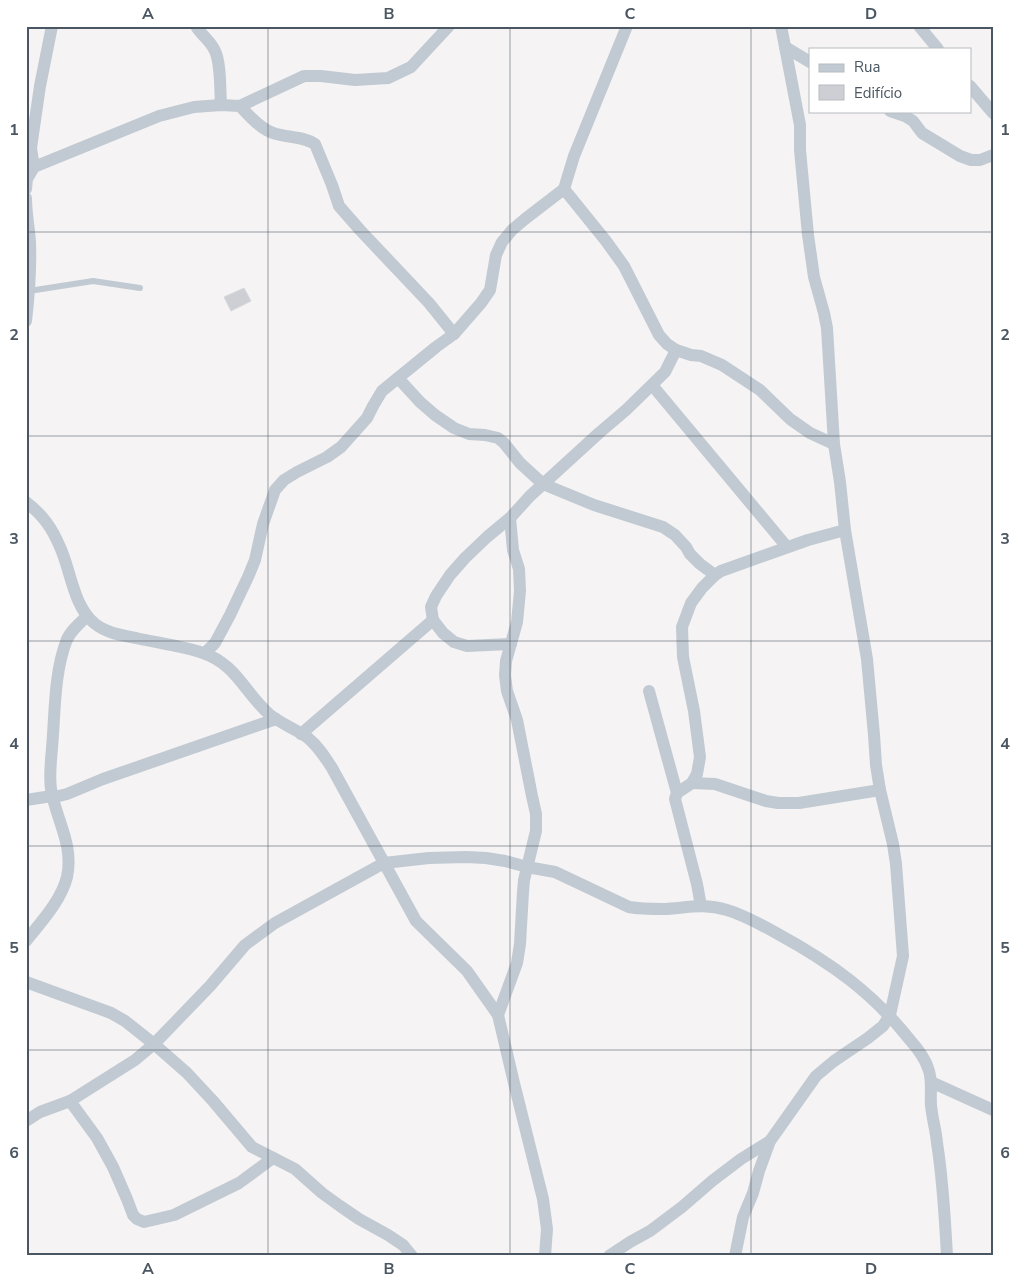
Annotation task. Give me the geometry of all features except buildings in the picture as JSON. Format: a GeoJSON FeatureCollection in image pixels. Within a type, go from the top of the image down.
{"type":"FeatureCollection","features":[{"type":"Feature","properties":{"kind":"street"},"geometry":{"type":"LineString","coordinates":[[34,167],[29,145],[52,26]]}},
{"type":"Feature","properties":{"kind":"street"},"geometry":{"type":"LineString","coordinates":[[196,26],[211,44],[218,58],[221,105]]}},
{"type":"Feature","properties":{"kind":"street"},"geometry":{"type":"LineString","coordinates":[[26,189],[27,179],[34,167],[159,116],[194,108],[221,105],[240,106],[304,76],[355,80],[388,78],[411,68],[449,26]]}},
{"type":"Feature","properties":{"kind":"street"},"geometry":{"type":"LineString","coordinates":[[205,653],[215,643],[255,560],[263,524],[275,490],[284,480],[341,446],[367,418],[382,391],[454,334],[490,290],[496,255],[502,242],[524,219],[564,189],[574,156],[627,26]]}},
{"type":"Feature","properties":{"kind":"street"},"geometry":{"type":"LineString","coordinates":[[735,1256],[743,1217],[770,1141],[816,1076],[883,1026],[890,1015],[903,956],[896,864],[876,765],[867,659],[845,530],[834,444],[827,328],[814,277],[800,150],[800,125],[781,26]]}},
{"type":"Feature","properties":{"kind":"street"},"geometry":{"type":"LineString","coordinates":[[919,26],[937,48]]}},
{"type":"Feature","properties":{"kind":"street"},"geometry":{"type":"LineString","coordinates":[[785,47],[809,61]]}},
{"type":"Feature","properties":{"kind":"street"},"geometry":{"type":"LineString","coordinates":[[972,88],[993,113]]}},
{"type":"Feature","properties":{"kind":"street"},"geometry":{"type":"LineString","coordinates":[[240,106],[254,120],[272,133],[310,140],[315,144],[339,206],[430,303],[454,334]]}},
{"type":"Feature","properties":{"kind":"street"},"geometry":{"type":"LineString","coordinates":[[893,112],[913,121],[922,133],[965,158],[980,160],[993,155]]}},
{"type":"Feature","properties":{"kind":"street"},"geometry":{"type":"LineString","coordinates":[[564,189],[624,266],[654,327],[667,344],[676,350],[701,356],[722,365],[760,390],[790,419],[810,433],[834,444]]}},
{"type":"Feature","properties":{"kind":"street"},"geometry":{"type":"LineString","coordinates":[[26,198],[30,241],[26,321]]}},
{"type":"Feature","properties":{"kind":"street"},"geometry":{"type":"LineString","coordinates":[[511,644],[467,646],[454,642],[432,620],[431,607],[436,596],[450,575],[476,547],[510,518],[530,496],[626,410],[665,372],[676,350]]}},
{"type":"Feature","properties":{"kind":"street"},"geometry":{"type":"LineString","coordinates":[[398,378],[435,416],[454,428],[469,434],[498,438],[520,464],[543,484],[594,505],[663,526],[675,535],[700,564],[715,575]]}},
{"type":"Feature","properties":{"kind":"street"},"geometry":{"type":"LineString","coordinates":[[652,385],[788,547]]}},
{"type":"Feature","properties":{"kind":"street"},"geometry":{"type":"LineString","coordinates":[[26,502],[48,523],[61,548],[78,600],[87,616],[95,624],[110,633],[205,653],[219,660],[227,666],[259,703],[276,719],[308,738],[319,748],[416,920],[467,971],[498,1015],[543,1199],[547,1229],[545,1256]]}},
{"type":"Feature","properties":{"kind":"street"},"geometry":{"type":"LineString","coordinates":[[498,1015],[517,963],[523,892],[536,831],[536,814],[517,720],[507,691],[505,674],[506,661],[517,622],[520,591],[519,569],[513,550],[510,518]]}},
{"type":"Feature","properties":{"kind":"street"},"geometry":{"type":"LineString","coordinates":[[677,793],[692,783],[697,774],[700,757],[694,711],[683,656],[682,627],[691,603],[702,588],[721,571],[808,540],[845,530]]}},
{"type":"Feature","properties":{"kind":"street"},"geometry":{"type":"LineString","coordinates":[[26,941],[55,902],[66,879],[69,861],[67,843],[52,796],[50,773],[59,668],[66,641],[78,624],[87,616]]}},
{"type":"Feature","properties":{"kind":"street"},"geometry":{"type":"LineString","coordinates":[[301,734],[432,620]]}},
{"type":"Feature","properties":{"kind":"street"},"geometry":{"type":"LineString","coordinates":[[215,643],[219,660]]}},
{"type":"Feature","properties":{"kind":"street"},"geometry":{"type":"LineString","coordinates":[[649,691],[677,793],[675,799],[701,906]]}},
{"type":"Feature","properties":{"kind":"street"},"geometry":{"type":"LineString","coordinates":[[26,800],[67,794],[103,779],[276,719]]}},
{"type":"Feature","properties":{"kind":"street"},"geometry":{"type":"LineString","coordinates":[[692,783],[715,784],[766,801],[778,803],[799,803],[880,790]]}},
{"type":"Feature","properties":{"kind":"street"},"geometry":{"type":"LineString","coordinates":[[26,1121],[40,1112],[70,1101],[134,1060],[154,1044],[210,986],[246,945],[281,919],[384,863],[429,858],[486,858],[505,861],[527,868],[555,872],[629,907],[664,909],[701,906],[727,910],[796,944],[823,960],[874,999],[890,1015],[922,1056],[928,1067],[932,1082],[931,1106],[944,1204],[947,1256]]}},
{"type":"Feature","properties":{"kind":"street"},"geometry":{"type":"LineString","coordinates":[[26,982],[111,1013],[125,1021],[187,1073],[252,1147],[295,1170],[340,1206],[403,1245],[412,1256]]}},
{"type":"Feature","properties":{"kind":"street"},"geometry":{"type":"LineString","coordinates":[[932,1082],[993,1110]]}},
{"type":"Feature","properties":{"kind":"street"},"geometry":{"type":"LineString","coordinates":[[70,1101],[97,1138],[113,1167],[133,1215],[144,1222],[174,1215],[239,1183],[273,1158]]}},
{"type":"Feature","properties":{"kind":"street"},"geometry":{"type":"LineString","coordinates":[[609,1256],[650,1231],[741,1159],[770,1141]]}},
{"type":"Feature","properties":{"kind":"lane"},"geometry":{"type":"LineString","coordinates":[[29,291],[93,281],[140,288]]}}]}
